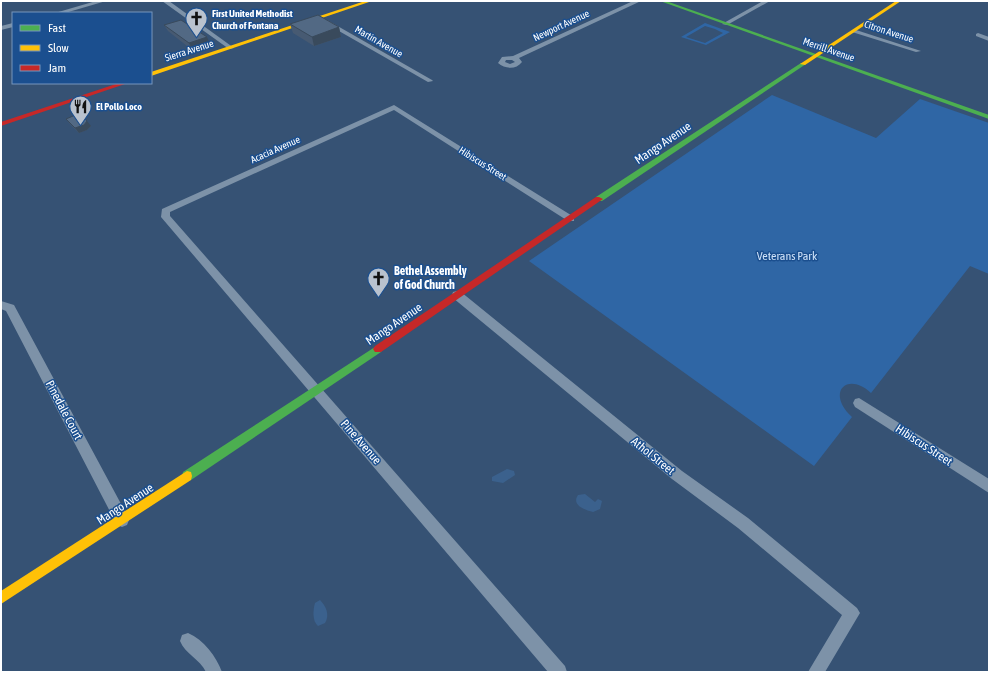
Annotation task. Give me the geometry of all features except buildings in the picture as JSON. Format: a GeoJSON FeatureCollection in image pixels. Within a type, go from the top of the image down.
{"type":"FeatureCollection","features":[{"type":"Feature","properties":{"kind":"street"},"geometry":{"type":"LineString","coordinates":[[62,12],[104,1]]}},
{"type":"Feature","properties":{"kind":"street"},"geometry":{"type":"LineString","coordinates":[[165,1],[231,48]]}},
{"type":"Feature","properties":{"kind":"street","name":"Sierra Avenue"},"geometry":{"type":"LineString","coordinates":[[152,74],[370,1]]}},
{"type":"Feature","properties":{"kind":"street","name":"Newport Avenue"},"geometry":{"type":"LineString","coordinates":[[514,58],[638,1]]}},
{"type":"Feature","properties":{"kind":"street","name":"Merrill Avenue"},"geometry":{"type":"LineString","coordinates":[[662,1],[989,117]]}},
{"type":"Feature","properties":{"kind":"street"},"geometry":{"type":"LineString","coordinates":[[725,24],[768,1]]}},
{"type":"Feature","properties":{"kind":"street","name":"Mango Avenue"},"geometry":{"type":"LineString","coordinates":[[1,598],[317,391],[457,295],[899,1]]}},
{"type":"Feature","properties":{"kind":"street","name":"Martin Avenue"},"geometry":{"type":"LineString","coordinates":[[319,18],[430,81]]}},
{"type":"Feature","properties":{"kind":"street"},"geometry":{"type":"LineString","coordinates":[[1,28],[12,25]]}},
{"type":"Feature","properties":{"kind":"street","name":"Citron Avenue"},"geometry":{"type":"LineString","coordinates":[[854,31],[918,51]]}},
{"type":"Feature","properties":{"kind":"street"},"geometry":{"type":"LineString","coordinates":[[978,35],[989,39]]}},
{"type":"Feature","properties":{"kind":"street"},"geometry":{"type":"LineString","coordinates":[[1,124],[122,84]]}},
{"type":"Feature","properties":{"kind":"street","name":"Hibiscus Street"},"geometry":{"type":"LineString","coordinates":[[394,108],[571,219]]}},
{"type":"Feature","properties":{"kind":"street","name":"Acacia Avenue"},"geometry":{"type":"LineString","coordinates":[[165,211],[394,108]]}},
{"type":"Feature","properties":{"kind":"street","name":"Pine Avenue"},"geometry":{"type":"LineString","coordinates":[[165,211],[166,217],[559,672]]}},
{"type":"Feature","properties":{"kind":"street","name":"Athol Street"},"geometry":{"type":"LineString","coordinates":[[457,295],[677,475],[743,523],[852,613],[816,672]]}},
{"type":"Feature","properties":{"kind":"street","name":"Pinedale Court"},"geometry":{"type":"LineString","coordinates":[[1,305],[10,308],[122,520]]}},
{"type":"Feature","properties":{"kind":"street","name":"Hibiscus Street"},"geometry":{"type":"LineString","coordinates":[[859,404],[989,487]]}},
{"type":"Feature","properties":{"kind":"street"},"geometry":{"type":"LineString","coordinates":[[188,641],[209,661],[214,672]]}},
{"type":"Feature","properties":{"kind":"green space"},"geometry":{"type":"Polygon","coordinates":[[[705,23],[730,32],[706,45],[681,37],[705,23]],[[705,26],[686,37],[705,43],[723,33],[705,26]]]}},
{"type":"Feature","properties":{"kind":"green space","name":"Veterans Park"},"geometry":{"type":"Polygon","coordinates":[[[772,95],[876,138],[920,99],[989,123],[989,274],[970,266],[871,393],[855,384],[848,384],[843,387],[840,393],[840,400],[844,408],[852,417],[814,466],[529,261],[772,95]]]}},
{"type":"Feature","properties":{"kind":"shaded area"},"geometry":{"type":"Polygon","coordinates":[[[507,469],[514,471],[515,475],[503,483],[492,481],[492,477],[507,469]]]}},
{"type":"Feature","properties":{"kind":"shaded area"},"geometry":{"type":"Polygon","coordinates":[[[585,494],[595,502],[598,499],[602,501],[600,509],[593,512],[583,508],[576,502],[578,495],[585,494]]]}},
{"type":"Feature","properties":{"kind":"shaded area"},"geometry":{"type":"Polygon","coordinates":[[[320,600],[326,608],[327,617],[325,623],[318,626],[316,624],[313,612],[315,603],[320,600]]]}},
{"type":"Feature","properties":{"kind":"traffic: fast"},"geometry":{"type":"LineString","coordinates":[[662,1],[989,117]]}},
{"type":"Feature","properties":{"kind":"traffic: fast"},"geometry":{"type":"LineString","coordinates":[[599,199],[803,64]]}},
{"type":"Feature","properties":{"kind":"traffic: fast"},"geometry":{"type":"LineString","coordinates":[[187,476],[378,349]]}},
{"type":"Feature","properties":{"kind":"traffic: slow"},"geometry":{"type":"LineString","coordinates":[[152,74],[370,1]]}},
{"type":"Feature","properties":{"kind":"traffic: slow"},"geometry":{"type":"LineString","coordinates":[[803,64],[899,1]]}},
{"type":"Feature","properties":{"kind":"traffic: slow"},"geometry":{"type":"LineString","coordinates":[[1,598],[187,476]]}},
{"type":"Feature","properties":{"kind":"traffic: jam"},"geometry":{"type":"LineString","coordinates":[[1,124],[122,84]]}},
{"type":"Feature","properties":{"kind":"traffic: jam"},"geometry":{"type":"LineString","coordinates":[[378,349],[599,199]]}},
{"type":"Feature","properties":{"kind":"place","name":"First United Methodist Church of Fontana"},"geometry":{"type":"Point","coordinates":[196,38]}},
{"type":"Feature","properties":{"kind":"place","name":"El Pollo Loco"},"geometry":{"type":"Point","coordinates":[81,126]}},
{"type":"Feature","properties":{"kind":"place","name":"Bethel Assembly of God Church"},"geometry":{"type":"Point","coordinates":[378,298]}}]}
